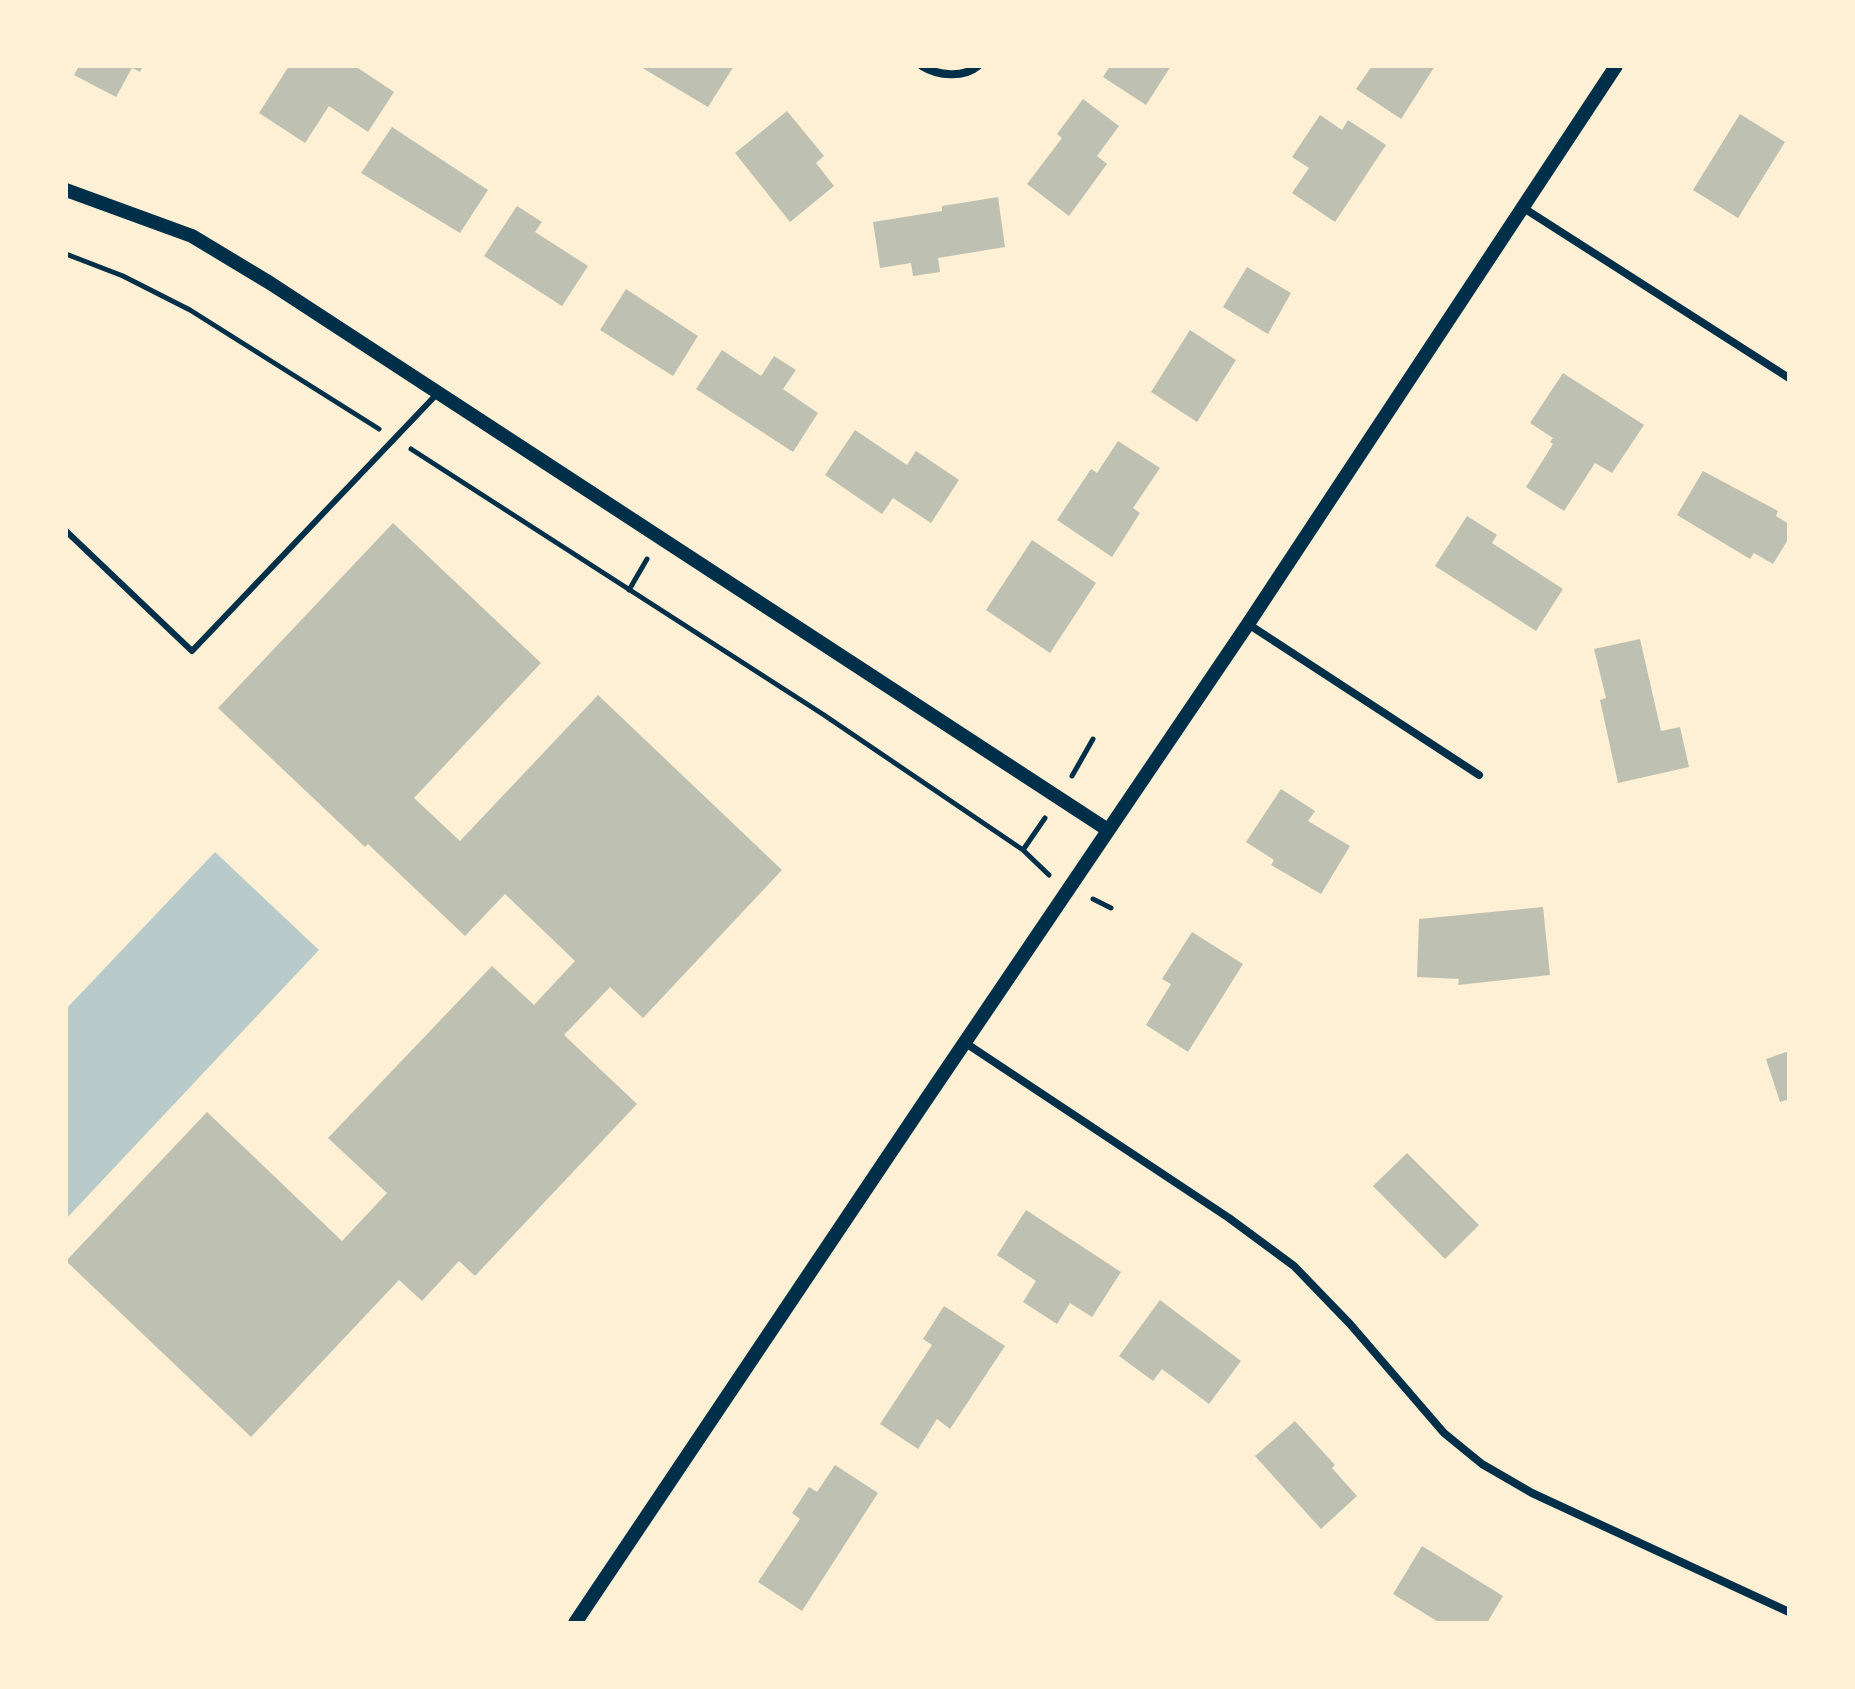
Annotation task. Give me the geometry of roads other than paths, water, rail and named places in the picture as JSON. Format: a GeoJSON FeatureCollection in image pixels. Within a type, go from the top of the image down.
{"type":"FeatureCollection","features":[{"type":"Feature","properties":{"kind":"street"},"geometry":{"type":"LineString","coordinates":[[922,66],[933,73],[969,73],[978,66]]}},
{"type":"Feature","properties":{"kind":"street"},"geometry":{"type":"LineString","coordinates":[[575,1623],[1248,624],[1616,66]]}},
{"type":"Feature","properties":{"kind":"street"},"geometry":{"type":"LineString","coordinates":[[66,190],[192,236],[270,283],[1108,830]]}},
{"type":"Feature","properties":{"kind":"street"},"geometry":{"type":"LineString","coordinates":[[1522,207],[1789,378]]}},
{"type":"Feature","properties":{"kind":"street"},"geometry":{"type":"LineString","coordinates":[[1248,624],[1479,775]]}},
{"type":"Feature","properties":{"kind":"street"},"geometry":{"type":"LineString","coordinates":[[964,1042],[1229,1218],[1294,1266],[1350,1324],[1444,1433],[1482,1464],[1532,1493],[1789,1612]]}},
{"type":"Feature","properties":{"kind":"lane"},"geometry":{"type":"LineString","coordinates":[[66,531],[192,651],[439,392]]}}]}
